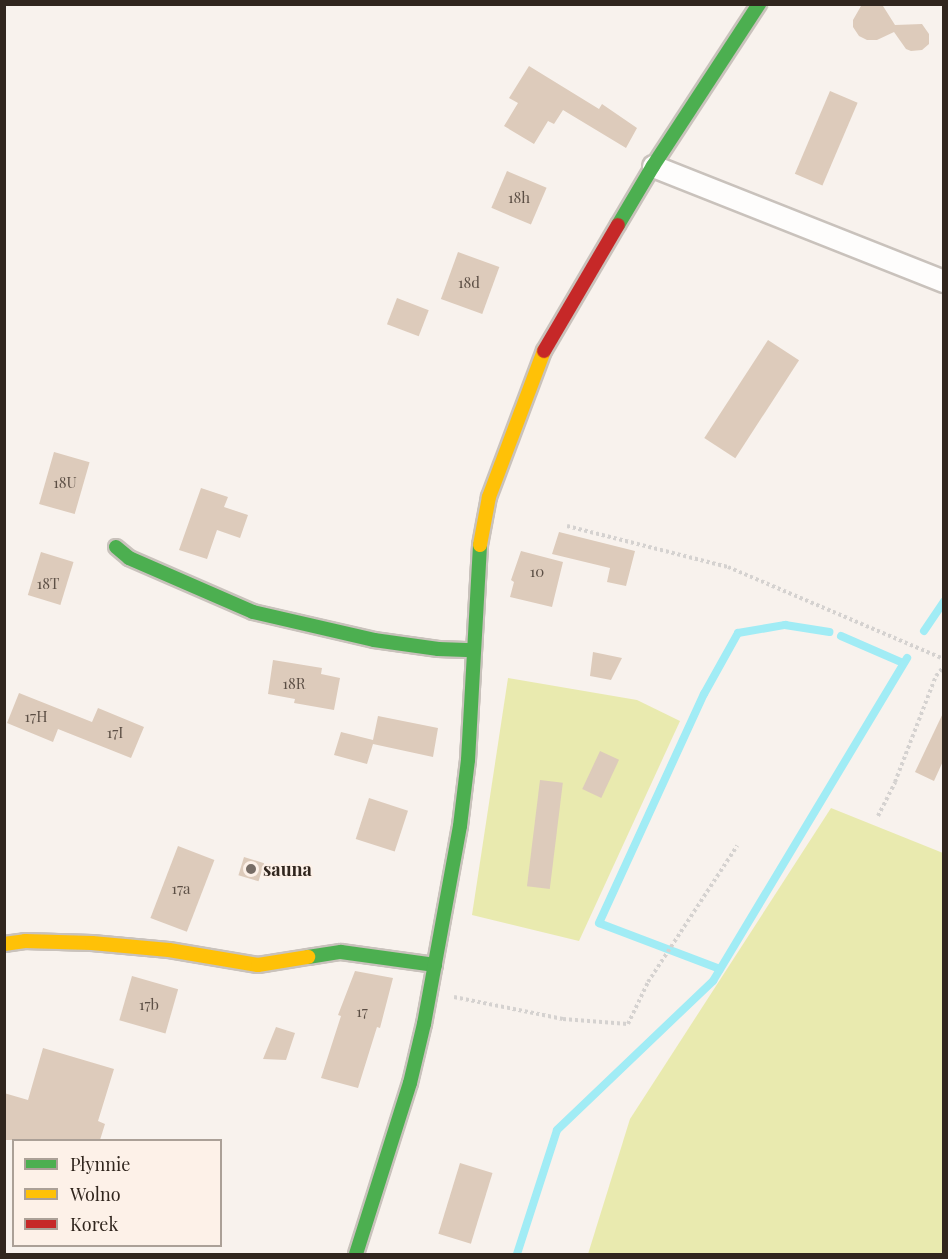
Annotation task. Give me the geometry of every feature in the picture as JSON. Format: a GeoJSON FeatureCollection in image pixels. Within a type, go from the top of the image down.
{"type":"FeatureCollection","features":[{"type":"Feature","properties":{"kind":"street"},"geometry":{"type":"LineString","coordinates":[[356,1254],[410,1083],[430,993],[460,826],[468,759],[478,557],[489,497],[545,347],[653,166],[759,4]]}},
{"type":"Feature","properties":{"kind":"street"},"geometry":{"type":"LineString","coordinates":[[653,166],[944,281]]}},
{"type":"Feature","properties":{"kind":"street"},"geometry":{"type":"LineString","coordinates":[[116,547],[129,558],[253,612],[374,640],[438,649],[473,650]]}},
{"type":"Feature","properties":{"kind":"street"},"geometry":{"type":"LineString","coordinates":[[4,944],[25,941],[92,943],[169,950],[258,965],[341,952],[435,965]]}},
{"type":"Feature","properties":{"kind":"path"},"geometry":{"type":"LineString","coordinates":[[567,526],[728,567],[944,659]]}},
{"type":"Feature","properties":{"kind":"path"},"geometry":{"type":"LineString","coordinates":[[878,816],[895,782],[936,676],[944,666]]}},
{"type":"Feature","properties":{"kind":"path"},"geometry":{"type":"LineString","coordinates":[[430,993],[563,1018],[627,1024],[648,982],[737,846]]}},
{"type":"Feature","properties":{"kind":"green space"},"geometry":{"type":"Polygon","coordinates":[[[508,678],[637,700],[680,721],[579,941],[472,915],[508,678]]]}},
{"type":"Feature","properties":{"kind":"green space"},"geometry":{"type":"Polygon","coordinates":[[[831,808],[943,853],[943,1254],[588,1254],[630,1119],[831,808]]]}},
{"type":"Feature","properties":{"kind":"building"},"geometry":{"type":"Polygon","coordinates":[[[867,4],[883,6],[895,25],[922,24],[929,34],[929,44],[922,50],[911,51],[906,49],[894,32],[877,40],[867,40],[859,36],[853,27],[853,20],[861,6],[867,4]]]}},
{"type":"Feature","properties":{"kind":"building"},"geometry":{"type":"Polygon","coordinates":[[[529,66],[599,109],[602,104],[637,128],[626,148],[563,110],[554,124],[548,121],[534,144],[504,126],[518,103],[509,98],[529,66]]]}},
{"type":"Feature","properties":{"kind":"building"},"geometry":{"type":"Polygon","coordinates":[[[830,91],[858,103],[822,186],[795,174],[830,91]]]}},
{"type":"Feature","properties":{"kind":"building"},"geometry":{"type":"Polygon","coordinates":[[[507,171],[547,188],[531,225],[491,208],[507,171]]]}},
{"type":"Feature","properties":{"kind":"building"},"geometry":{"type":"Polygon","coordinates":[[[458,252],[499,267],[482,314],[441,299],[458,252]]]}},
{"type":"Feature","properties":{"kind":"building"},"geometry":{"type":"Polygon","coordinates":[[[397,298],[429,310],[419,336],[387,324],[397,298]]]}},
{"type":"Feature","properties":{"kind":"building"},"geometry":{"type":"Polygon","coordinates":[[[768,340],[799,360],[735,458],[704,438],[768,340]]]}},
{"type":"Feature","properties":{"kind":"building"},"geometry":{"type":"Polygon","coordinates":[[[54,452],[90,462],[75,514],[39,504],[54,452]]]}},
{"type":"Feature","properties":{"kind":"building"},"geometry":{"type":"Polygon","coordinates":[[[201,488],[228,497],[224,507],[248,515],[240,538],[217,530],[207,559],[179,550],[201,488]]]}},
{"type":"Feature","properties":{"kind":"building"},"geometry":{"type":"Polygon","coordinates":[[[559,532],[635,551],[626,586],[607,582],[610,568],[552,554],[559,532]]]}},
{"type":"Feature","properties":{"kind":"building"},"geometry":{"type":"Polygon","coordinates":[[[521,551],[563,562],[552,607],[510,597],[514,582],[511,580],[521,551]]]}},
{"type":"Feature","properties":{"kind":"building"},"geometry":{"type":"Polygon","coordinates":[[[41,552],[74,562],[60,605],[28,595],[41,552]]]}},
{"type":"Feature","properties":{"kind":"building"},"geometry":{"type":"Polygon","coordinates":[[[593,652],[622,658],[611,680],[590,676],[593,652]]]}},
{"type":"Feature","properties":{"kind":"building"},"geometry":{"type":"Polygon","coordinates":[[[273,660],[322,668],[321,674],[340,678],[334,710],[294,703],[295,699],[268,694],[273,660]]]}},
{"type":"Feature","properties":{"kind":"building"},"geometry":{"type":"Polygon","coordinates":[[[19,693],[92,722],[98,708],[144,727],[131,758],[58,729],[53,742],[7,723],[19,693]]]}},
{"type":"Feature","properties":{"kind":"building"},"geometry":{"type":"Polygon","coordinates":[[[944,711],[944,759],[934,781],[915,772],[944,711]]]}},
{"type":"Feature","properties":{"kind":"building"},"geometry":{"type":"Polygon","coordinates":[[[378,716],[438,728],[433,757],[373,744],[367,764],[334,755],[341,732],[373,740],[378,716]]]}},
{"type":"Feature","properties":{"kind":"building"},"geometry":{"type":"Polygon","coordinates":[[[600,751],[619,760],[601,798],[582,789],[600,751]]]}},
{"type":"Feature","properties":{"kind":"building"},"geometry":{"type":"Polygon","coordinates":[[[540,780],[563,783],[550,889],[527,886],[540,780]]]}},
{"type":"Feature","properties":{"kind":"building"},"geometry":{"type":"Polygon","coordinates":[[[369,798],[408,811],[395,852],[356,839],[369,798]]]}},
{"type":"Feature","properties":{"kind":"building"},"geometry":{"type":"Polygon","coordinates":[[[178,846],[214,860],[187,932],[150,918],[178,846]]]}},
{"type":"Feature","properties":{"kind":"building","name":"sauna"},"geometry":{"type":"Polygon","coordinates":[[[244,857],[264,863],[259,881],[238,875],[244,857]]]}},
{"type":"Feature","properties":{"kind":"building"},"geometry":{"type":"Polygon","coordinates":[[[355,971],[393,978],[380,1028],[377,1027],[358,1088],[321,1078],[341,1016],[338,1015],[355,971]]]}},
{"type":"Feature","properties":{"kind":"building"},"geometry":{"type":"Polygon","coordinates":[[[132,976],[178,989],[165,1033],[119,1020],[132,976]]]}},
{"type":"Feature","properties":{"kind":"building"},"geometry":{"type":"Polygon","coordinates":[[[276,1027],[295,1033],[286,1060],[263,1059],[276,1027]]]}},
{"type":"Feature","properties":{"kind":"building"},"geometry":{"type":"Polygon","coordinates":[[[43,1048],[114,1069],[98,1121],[105,1124],[100,1139],[4,1140],[4,1093],[28,1100],[43,1048]]]}},
{"type":"Feature","properties":{"kind":"building"},"geometry":{"type":"Polygon","coordinates":[[[460,1163],[493,1173],[471,1244],[438,1234],[460,1163]]]}},
{"type":"Feature","properties":{"kind":"waterway"},"geometry":{"type":"LineString","coordinates":[[924,631],[944,601]]}},
{"type":"Feature","properties":{"kind":"waterway"},"geometry":{"type":"LineString","coordinates":[[720,969],[599,923],[704,694],[738,633],[785,625],[829,632]]}},
{"type":"Feature","properties":{"kind":"waterway"},"geometry":{"type":"LineString","coordinates":[[841,636],[903,663]]}},
{"type":"Feature","properties":{"kind":"waterway"},"geometry":{"type":"LineString","coordinates":[[517,1254],[557,1130],[713,981],[907,658]]}},
{"type":"Feature","properties":{"kind":"traffic: fast"},"geometry":{"type":"LineString","coordinates":[[618,225],[653,166],[759,4]]}},
{"type":"Feature","properties":{"kind":"traffic: fast"},"geometry":{"type":"LineString","coordinates":[[356,1254],[410,1083],[424,1024],[460,826],[468,760],[480,545]]}},
{"type":"Feature","properties":{"kind":"traffic: fast"},"geometry":{"type":"LineString","coordinates":[[116,547],[129,558],[253,612],[374,640],[438,649],[473,650]]}},
{"type":"Feature","properties":{"kind":"traffic: fast"},"geometry":{"type":"LineString","coordinates":[[308,957],[341,952],[435,965]]}},
{"type":"Feature","properties":{"kind":"traffic: slow"},"geometry":{"type":"LineString","coordinates":[[480,545],[489,497],[544,351]]}},
{"type":"Feature","properties":{"kind":"traffic: slow"},"geometry":{"type":"LineString","coordinates":[[4,944],[25,941],[92,943],[169,950],[258,965],[308,957]]}},
{"type":"Feature","properties":{"kind":"traffic: jam"},"geometry":{"type":"LineString","coordinates":[[544,351],[618,225]]}},
{"type":"Feature","properties":{"kind":"place","name":"sauna"},"geometry":{"type":"Point","coordinates":[251,869]}}]}
